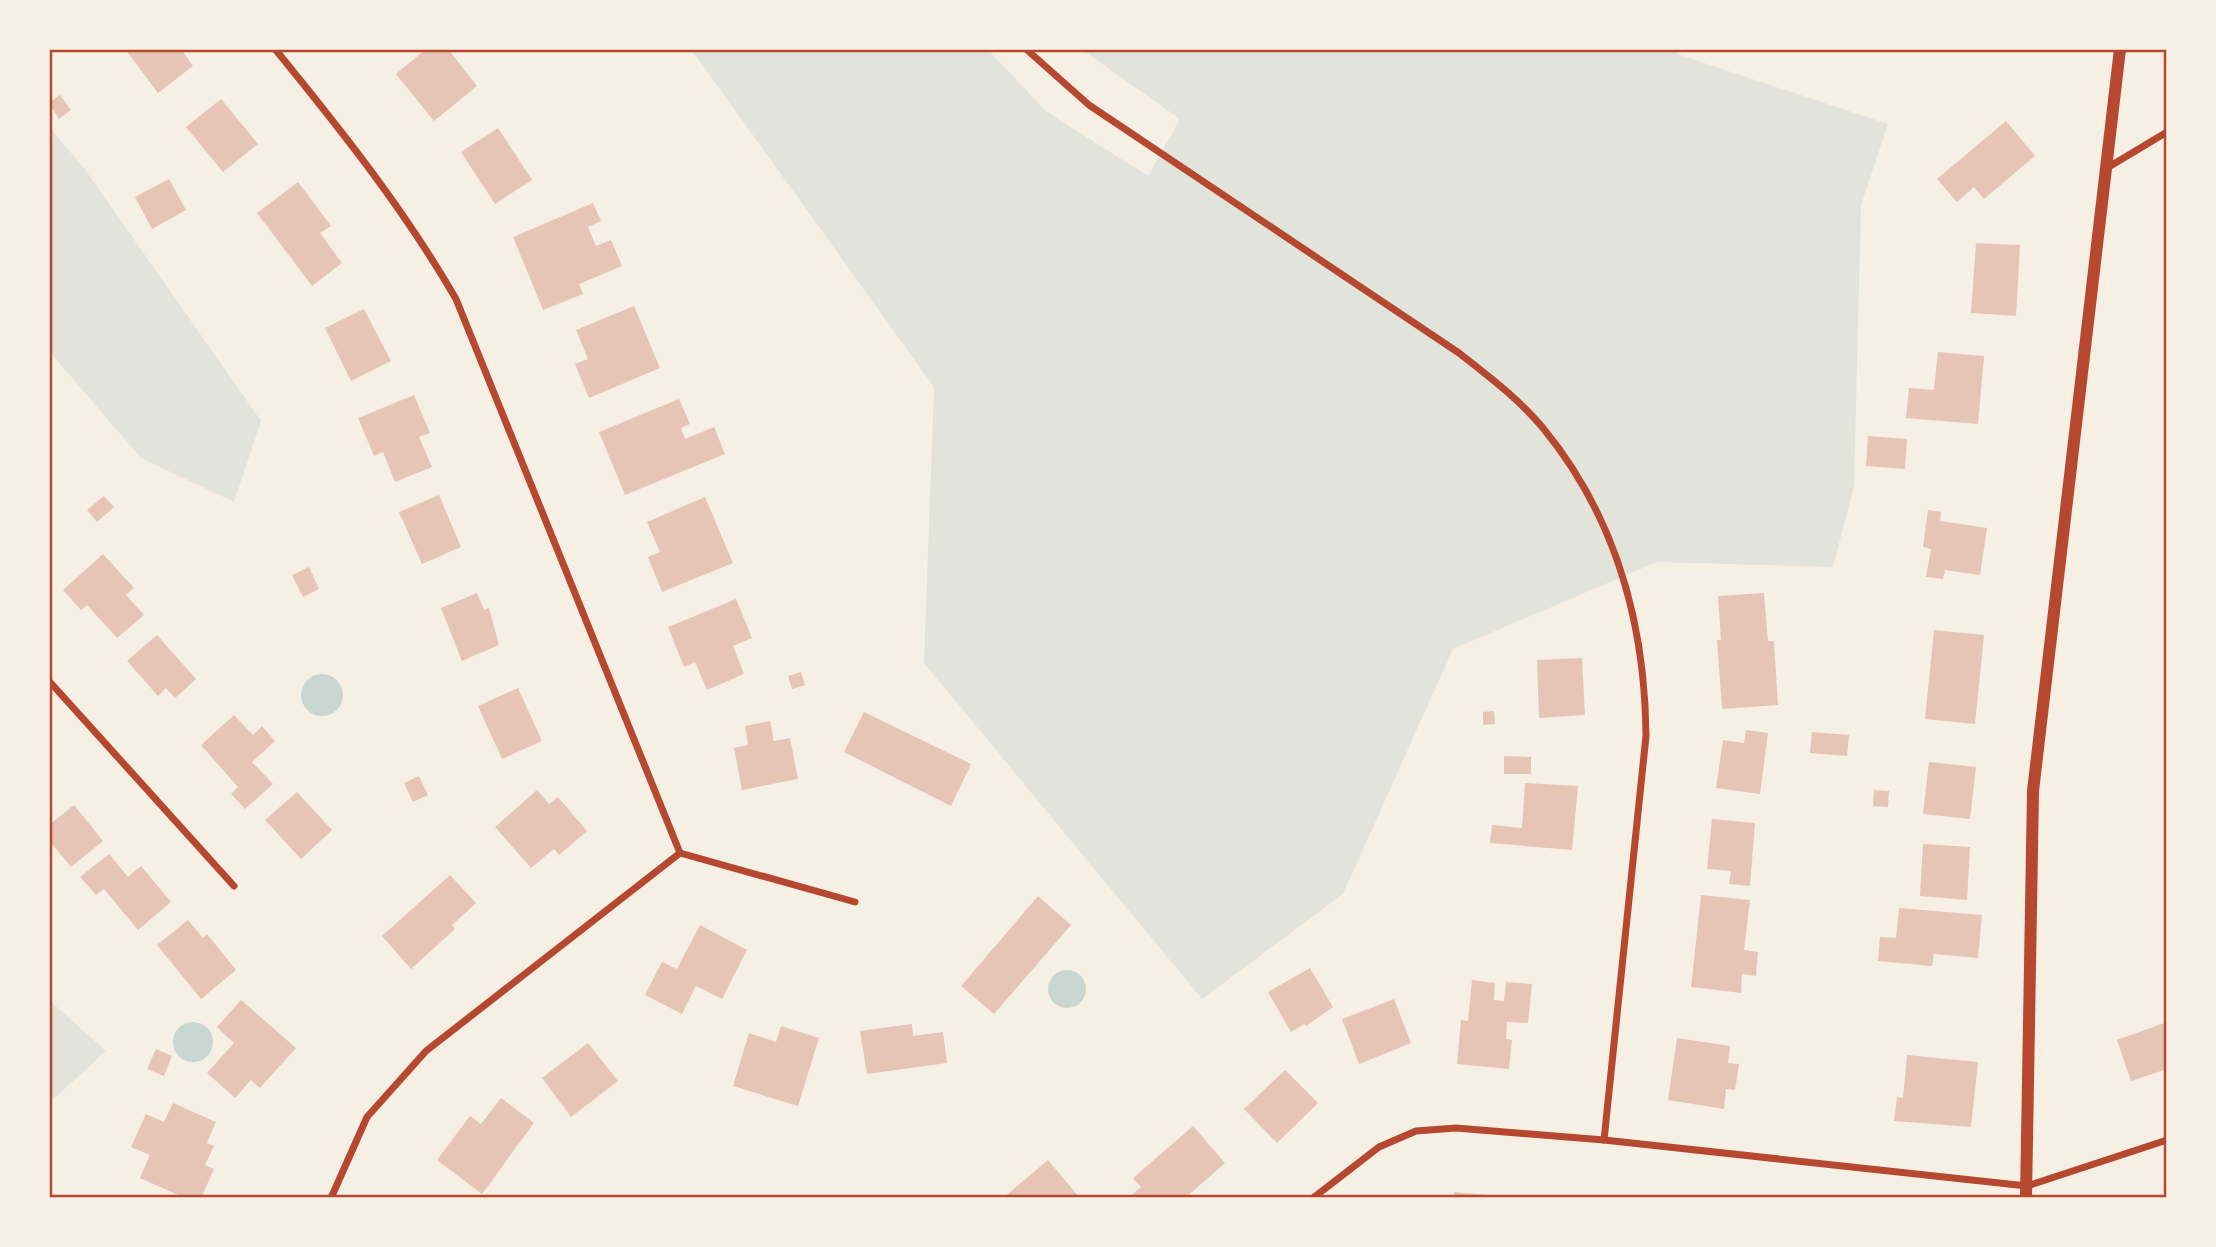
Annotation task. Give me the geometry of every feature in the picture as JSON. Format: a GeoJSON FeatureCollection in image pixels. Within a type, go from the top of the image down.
{"type":"FeatureCollection","features":[{"type":"Feature","properties":{"kind":"street"},"geometry":{"type":"LineString","coordinates":[[275,49],[369,165],[420,236],[456,299],[680,853]]}},
{"type":"Feature","properties":{"kind":"street"},"geometry":{"type":"LineString","coordinates":[[1026,49],[1088,105],[1460,353],[1497,383],[1542,426],[1568,461],[1597,511],[1623,576],[1639,633],[1645,681],[1646,736],[1604,1140]]}},
{"type":"Feature","properties":{"kind":"street"},"geometry":{"type":"LineString","coordinates":[[2026,1192],[2033,791],[2120,49]]}},
{"type":"Feature","properties":{"kind":"street"},"geometry":{"type":"LineString","coordinates":[[2107,168],[2167,132]]}},
{"type":"Feature","properties":{"kind":"street"},"geometry":{"type":"LineString","coordinates":[[49,681],[234,886]]}},
{"type":"Feature","properties":{"kind":"street"},"geometry":{"type":"LineString","coordinates":[[680,853],[855,902]]}},
{"type":"Feature","properties":{"kind":"street"},"geometry":{"type":"LineString","coordinates":[[331,1198],[367,1117],[426,1051],[680,853]]}},
{"type":"Feature","properties":{"kind":"street"},"geometry":{"type":"LineString","coordinates":[[1312,1198],[1379,1147],[1416,1131],[1456,1128],[1604,1140],[2026,1192],[2167,1140]]}},
{"type":"Feature","properties":{"kind":"shaded area"},"geometry":{"type":"Polygon","coordinates":[[[691,49],[987,49],[1047,112],[1148,176],[1180,119],[1081,49],[1676,49],[1677,54],[1888,124],[1861,205],[1854,486],[1833,567],[1657,562],[1453,649],[1343,894],[1202,999],[924,663],[934,387],[691,49]]]}},
{"type":"Feature","properties":{"kind":"shaded area"},"geometry":{"type":"Polygon","coordinates":[[[49,127],[84,168],[261,421],[234,502],[141,458],[49,351],[49,127]]]}},
{"type":"Feature","properties":{"kind":"shaded area"},"geometry":{"type":"Polygon","coordinates":[[[322,674],[337,680],[343,695],[337,710],[322,716],[307,710],[301,695],[307,680],[322,674]]]}},
{"type":"Feature","properties":{"kind":"shaded area"},"geometry":{"type":"Polygon","coordinates":[[[1067,970],[1080,976],[1086,989],[1080,1002],[1067,1008],[1054,1002],[1048,989],[1054,976],[1067,970]]]}},
{"type":"Feature","properties":{"kind":"shaded area"},"geometry":{"type":"Polygon","coordinates":[[[49,1000],[106,1051],[49,1103],[49,1000]]]}},
{"type":"Feature","properties":{"kind":"shaded area"},"geometry":{"type":"Polygon","coordinates":[[[193,1022],[207,1028],[213,1042],[207,1056],[193,1062],[179,1056],[173,1042],[179,1028],[193,1022]]]}},
{"type":"Feature","properties":{"kind":"building"},"geometry":{"type":"Polygon","coordinates":[[[125,49],[181,49],[193,66],[158,93],[125,49]]]}},
{"type":"Feature","properties":{"kind":"building"},"geometry":{"type":"Polygon","coordinates":[[[426,49],[448,49],[477,86],[434,121],[396,74],[426,49]]]}},
{"type":"Feature","properties":{"kind":"building"},"geometry":{"type":"Polygon","coordinates":[[[60,95],[71,110],[59,119],[49,103],[60,95]]]}},
{"type":"Feature","properties":{"kind":"building"},"geometry":{"type":"Polygon","coordinates":[[[221,99],[258,144],[223,172],[186,127],[221,99]]]}},
{"type":"Feature","properties":{"kind":"building"},"geometry":{"type":"Polygon","coordinates":[[[2006,121],[2035,156],[1984,199],[1974,187],[1957,202],[1937,179],[2006,121]]]}},
{"type":"Feature","properties":{"kind":"building"},"geometry":{"type":"Polygon","coordinates":[[[498,128],[532,180],[495,204],[461,152],[498,128]]]}},
{"type":"Feature","properties":{"kind":"building"},"geometry":{"type":"Polygon","coordinates":[[[169,179],[186,210],[152,229],[135,197],[169,179]]]}},
{"type":"Feature","properties":{"kind":"building"},"geometry":{"type":"Polygon","coordinates":[[[298,182],[331,226],[320,233],[342,263],[312,286],[257,213],[298,182]]]}},
{"type":"Feature","properties":{"kind":"building"},"geometry":{"type":"Polygon","coordinates":[[[593,203],[601,221],[588,227],[596,246],[611,240],[622,266],[579,284],[583,294],[543,310],[513,237],[593,203]]]}},
{"type":"Feature","properties":{"kind":"building"},"geometry":{"type":"Polygon","coordinates":[[[1976,243],[2020,245],[2016,316],[1971,313],[1976,243]]]}},
{"type":"Feature","properties":{"kind":"building"},"geometry":{"type":"Polygon","coordinates":[[[634,306],[660,368],[589,398],[575,364],[588,359],[576,330],[634,306]]]}},
{"type":"Feature","properties":{"kind":"building"},"geometry":{"type":"Polygon","coordinates":[[[364,309],[391,361],[351,381],[325,328],[364,309]]]}},
{"type":"Feature","properties":{"kind":"building"},"geometry":{"type":"Polygon","coordinates":[[[1938,352],[1984,356],[1978,424],[1906,418],[1909,388],[1934,390],[1938,352]]]}},
{"type":"Feature","properties":{"kind":"building"},"geometry":{"type":"Polygon","coordinates":[[[414,395],[430,433],[419,437],[432,467],[395,482],[383,452],[374,456],[358,418],[414,395]]]}},
{"type":"Feature","properties":{"kind":"building"},"geometry":{"type":"Polygon","coordinates":[[[679,399],[690,424],[681,428],[685,439],[714,427],[725,454],[625,495],[599,432],[679,399]]]}},
{"type":"Feature","properties":{"kind":"building"},"geometry":{"type":"Polygon","coordinates":[[[1868,436],[1907,439],[1905,469],[1866,466],[1868,436]]]}},
{"type":"Feature","properties":{"kind":"building"},"geometry":{"type":"Polygon","coordinates":[[[439,495],[461,547],[422,564],[399,512],[439,495]]]}},
{"type":"Feature","properties":{"kind":"building"},"geometry":{"type":"Polygon","coordinates":[[[104,496],[114,507],[97,522],[87,510],[104,496]]]}},
{"type":"Feature","properties":{"kind":"building"},"geometry":{"type":"Polygon","coordinates":[[[705,497],[733,563],[662,592],[648,557],[660,552],[647,522],[705,497]]]}},
{"type":"Feature","properties":{"kind":"building"},"geometry":{"type":"Polygon","coordinates":[[[1928,510],[1941,512],[1940,521],[1987,528],[1980,575],[1945,570],[1943,579],[1926,577],[1931,549],[1923,547],[1928,510]]]}},
{"type":"Feature","properties":{"kind":"building"},"geometry":{"type":"Polygon","coordinates":[[[103,554],[134,588],[126,595],[144,615],[117,638],[87,605],[81,610],[63,590],[103,554]]]}},
{"type":"Feature","properties":{"kind":"building"},"geometry":{"type":"Polygon","coordinates":[[[309,567],[319,589],[303,597],[292,575],[309,567]]]}},
{"type":"Feature","properties":{"kind":"building"},"geometry":{"type":"Polygon","coordinates":[[[477,593],[484,610],[489,608],[499,645],[462,661],[441,608],[477,593]]]}},
{"type":"Feature","properties":{"kind":"building"},"geometry":{"type":"Polygon","coordinates":[[[1764,593],[1768,641],[1774,641],[1778,705],[1722,709],[1717,640],[1721,640],[1718,596],[1764,593]]]}},
{"type":"Feature","properties":{"kind":"building"},"geometry":{"type":"Polygon","coordinates":[[[736,599],[752,638],[733,646],[744,674],[707,690],[695,662],[684,667],[668,627],[736,599]]]}},
{"type":"Feature","properties":{"kind":"building"},"geometry":{"type":"Polygon","coordinates":[[[1934,630],[1984,635],[1975,724],[1925,719],[1934,630]]]}},
{"type":"Feature","properties":{"kind":"building"},"geometry":{"type":"Polygon","coordinates":[[[157,635],[196,679],[175,698],[166,688],[158,696],[127,661],[157,635]]]}},
{"type":"Feature","properties":{"kind":"building"},"geometry":{"type":"Polygon","coordinates":[[[1582,658],[1585,715],[1539,718],[1537,660],[1582,658]]]}},
{"type":"Feature","properties":{"kind":"building"},"geometry":{"type":"Polygon","coordinates":[[[801,672],[805,685],[792,689],[788,676],[801,672]]]}},
{"type":"Feature","properties":{"kind":"building"},"geometry":{"type":"Polygon","coordinates":[[[518,688],[542,741],[502,759],[478,706],[518,688]]]}},
{"type":"Feature","properties":{"kind":"building"},"geometry":{"type":"Polygon","coordinates":[[[1494,711],[1495,724],[1483,725],[1483,712],[1494,711]]]}},
{"type":"Feature","properties":{"kind":"building"},"geometry":{"type":"Polygon","coordinates":[[[864,712],[971,764],[951,806],[844,752],[864,712]]]}},
{"type":"Feature","properties":{"kind":"building"},"geometry":{"type":"Polygon","coordinates":[[[234,715],[253,735],[262,726],[275,741],[252,762],[273,784],[245,809],[231,794],[238,787],[201,745],[234,715]]]}},
{"type":"Feature","properties":{"kind":"building"},"geometry":{"type":"Polygon","coordinates":[[[770,721],[774,741],[790,738],[798,779],[742,790],[734,748],[748,745],[745,726],[770,721]]]}},
{"type":"Feature","properties":{"kind":"building"},"geometry":{"type":"Polygon","coordinates":[[[1746,730],[1768,733],[1760,794],[1716,788],[1723,740],[1744,743],[1746,730]]]}},
{"type":"Feature","properties":{"kind":"building"},"geometry":{"type":"Polygon","coordinates":[[[1812,732],[1849,735],[1847,756],[1810,753],[1812,732]]]}},
{"type":"Feature","properties":{"kind":"building"},"geometry":{"type":"Polygon","coordinates":[[[1504,756],[1531,757],[1531,774],[1504,774],[1504,756]]]}},
{"type":"Feature","properties":{"kind":"building"},"geometry":{"type":"Polygon","coordinates":[[[1929,762],[1976,767],[1970,819],[1923,814],[1929,762]]]}},
{"type":"Feature","properties":{"kind":"building"},"geometry":{"type":"Polygon","coordinates":[[[419,776],[428,795],[413,802],[404,783],[419,776]]]}},
{"type":"Feature","properties":{"kind":"building"},"geometry":{"type":"Polygon","coordinates":[[[1525,783],[1578,786],[1572,850],[1490,843],[1492,825],[1522,828],[1525,783]]]}},
{"type":"Feature","properties":{"kind":"building"},"geometry":{"type":"Polygon","coordinates":[[[537,790],[549,804],[558,797],[587,831],[559,855],[554,849],[531,868],[495,827],[537,790]]]}},
{"type":"Feature","properties":{"kind":"building"},"geometry":{"type":"Polygon","coordinates":[[[1874,790],[1889,791],[1888,807],[1873,806],[1874,790]]]}},
{"type":"Feature","properties":{"kind":"building"},"geometry":{"type":"Polygon","coordinates":[[[297,792],[332,830],[301,859],[265,820],[297,792]]]}},
{"type":"Feature","properties":{"kind":"building"},"geometry":{"type":"Polygon","coordinates":[[[74,805],[103,841],[71,867],[49,840],[49,825],[74,805]]]}},
{"type":"Feature","properties":{"kind":"building"},"geometry":{"type":"Polygon","coordinates":[[[1712,819],[1755,823],[1750,886],[1729,884],[1731,871],[1707,869],[1712,819]]]}},
{"type":"Feature","properties":{"kind":"building"},"geometry":{"type":"Polygon","coordinates":[[[1923,844],[1970,847],[1967,900],[1920,896],[1923,844]]]}},
{"type":"Feature","properties":{"kind":"building"},"geometry":{"type":"Polygon","coordinates":[[[109,854],[128,877],[141,866],[171,902],[138,930],[104,889],[96,895],[80,877],[109,854]]]}},
{"type":"Feature","properties":{"kind":"building"},"geometry":{"type":"Polygon","coordinates":[[[450,875],[476,903],[452,925],[455,929],[411,969],[382,936],[450,875]]]}},
{"type":"Feature","properties":{"kind":"building"},"geometry":{"type":"Polygon","coordinates":[[[1701,895],[1750,900],[1744,950],[1758,952],[1756,976],[1742,974],[1741,993],[1691,987],[1701,895]]]}},
{"type":"Feature","properties":{"kind":"building"},"geometry":{"type":"Polygon","coordinates":[[[1038,896],[1071,925],[994,1014],[961,986],[1038,896]]]}},
{"type":"Feature","properties":{"kind":"building"},"geometry":{"type":"Polygon","coordinates":[[[1899,908],[1982,915],[1978,958],[1934,954],[1932,966],[1878,961],[1880,937],[1896,938],[1899,908]]]}},
{"type":"Feature","properties":{"kind":"building"},"geometry":{"type":"Polygon","coordinates":[[[188,920],[203,938],[207,934],[236,970],[201,999],[157,945],[188,920]]]}},
{"type":"Feature","properties":{"kind":"building"},"geometry":{"type":"Polygon","coordinates":[[[700,925],[747,950],[722,999],[696,986],[682,1014],[645,995],[662,962],[677,969],[700,925]]]}},
{"type":"Feature","properties":{"kind":"building"},"geometry":{"type":"Polygon","coordinates":[[[1310,968],[1333,1007],[1306,1026],[1304,1024],[1291,1032],[1268,992],[1310,968]]]}},
{"type":"Feature","properties":{"kind":"building"},"geometry":{"type":"Polygon","coordinates":[[[1472,980],[1495,983],[1494,1000],[1504,1001],[1506,982],[1532,984],[1528,1023],[1507,1022],[1506,1039],[1512,1040],[1509,1069],[1457,1064],[1461,1020],[1468,1021],[1472,980]]]}},
{"type":"Feature","properties":{"kind":"building"},"geometry":{"type":"Polygon","coordinates":[[[1394,999],[1411,1043],[1359,1064],[1342,1019],[1394,999]]]}},
{"type":"Feature","properties":{"kind":"building"},"geometry":{"type":"Polygon","coordinates":[[[241,1000],[296,1048],[260,1088],[251,1080],[235,1098],[207,1073],[234,1043],[217,1027],[241,1000]]]}},
{"type":"Feature","properties":{"kind":"building"},"geometry":{"type":"Polygon","coordinates":[[[2167,1022],[2167,1069],[2131,1081],[2117,1040],[2167,1022]]]}},
{"type":"Feature","properties":{"kind":"building"},"geometry":{"type":"Polygon","coordinates":[[[912,1024],[913,1036],[943,1032],[947,1063],[867,1074],[860,1031],[912,1024]]]}},
{"type":"Feature","properties":{"kind":"building"},"geometry":{"type":"Polygon","coordinates":[[[781,1026],[819,1038],[798,1106],[733,1086],[749,1033],[776,1042],[781,1026]]]}},
{"type":"Feature","properties":{"kind":"building"},"geometry":{"type":"Polygon","coordinates":[[[1677,1038],[1730,1046],[1728,1063],[1739,1064],[1735,1090],[1726,1089],[1724,1109],[1668,1100],[1677,1038]]]}},
{"type":"Feature","properties":{"kind":"building"},"geometry":{"type":"Polygon","coordinates":[[[588,1043],[618,1081],[571,1117],[542,1078],[588,1043]]]}},
{"type":"Feature","properties":{"kind":"building"},"geometry":{"type":"Polygon","coordinates":[[[156,1049],[172,1056],[164,1076],[147,1069],[156,1049]]]}},
{"type":"Feature","properties":{"kind":"building"},"geometry":{"type":"Polygon","coordinates":[[[1907,1055],[1978,1062],[1971,1127],[1894,1121],[1897,1097],[1903,1098],[1907,1055]]]}},
{"type":"Feature","properties":{"kind":"building"},"geometry":{"type":"Polygon","coordinates":[[[1285,1070],[1318,1103],[1277,1143],[1244,1109],[1285,1070]]]}},
{"type":"Feature","properties":{"kind":"building"},"geometry":{"type":"Polygon","coordinates":[[[501,1098],[534,1123],[482,1194],[437,1160],[470,1116],[481,1124],[501,1098]]]}},
{"type":"Feature","properties":{"kind":"building"},"geometry":{"type":"Polygon","coordinates":[[[173,1103],[216,1122],[207,1143],[214,1146],[205,1165],[214,1169],[201,1198],[185,1198],[140,1178],[150,1155],[131,1147],[146,1114],[164,1122],[173,1103]]]}},
{"type":"Feature","properties":{"kind":"building"},"geometry":{"type":"Polygon","coordinates":[[[1193,1126],[1225,1163],[1185,1198],[1128,1198],[1141,1187],[1133,1178],[1193,1126]]]}},
{"type":"Feature","properties":{"kind":"building"},"geometry":{"type":"Polygon","coordinates":[[[1048,1160],[1080,1198],[1003,1198],[1048,1160]]]}},
{"type":"Feature","properties":{"kind":"building"},"geometry":{"type":"Polygon","coordinates":[[[1454,1192],[1497,1196],[1497,1198],[1454,1198],[1454,1192]]]}}]}
